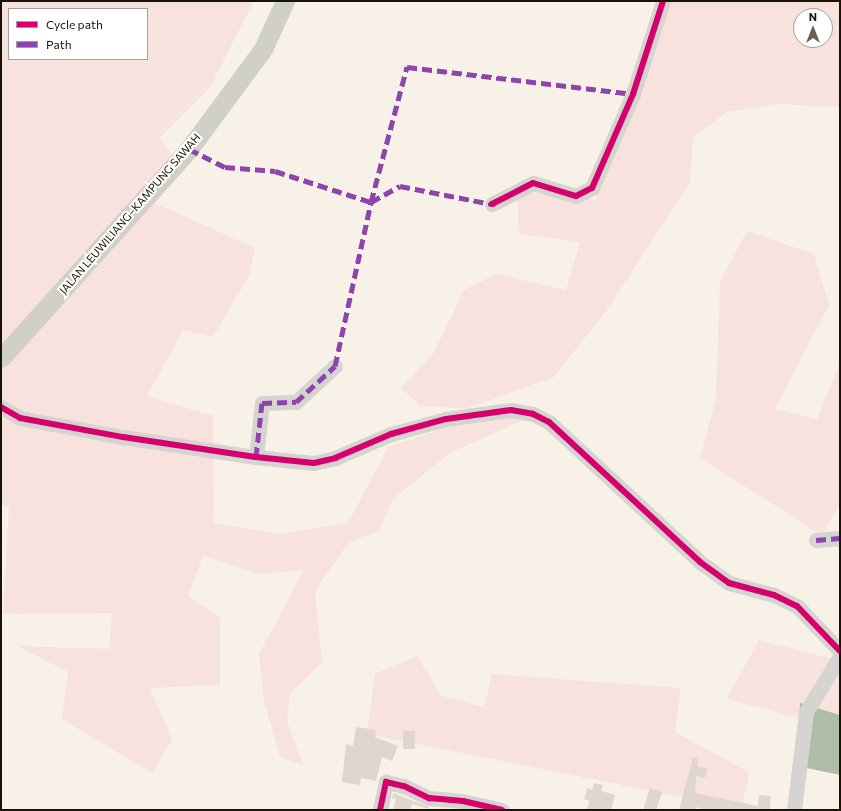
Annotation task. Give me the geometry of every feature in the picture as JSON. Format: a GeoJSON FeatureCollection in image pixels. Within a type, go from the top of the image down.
{"type":"FeatureCollection","features":[{"type":"Feature","properties":{"kind":"main road","name":"JALAN LEUWILIANG–KAMPUNG SAWAH"},"geometry":{"type":"LineString","coordinates":[[1,358],[189,149],[263,49],[285,1]]}},
{"type":"Feature","properties":{"kind":"street"},"geometry":{"type":"LineString","coordinates":[[492,204],[533,183],[576,196],[592,188],[633,94],[663,1]]}},
{"type":"Feature","properties":{"kind":"street"},"geometry":{"type":"LineString","coordinates":[[256,457],[262,403],[296,402],[336,366]]}},
{"type":"Feature","properties":{"kind":"street"},"geometry":{"type":"LineString","coordinates":[[1,406],[20,418],[123,437],[256,457],[314,463],[335,458],[391,434],[446,419],[504,410],[533,414],[549,422],[700,562],[729,583],[774,595],[798,606],[840,651]]}},
{"type":"Feature","properties":{"kind":"street"},"geometry":{"type":"LineString","coordinates":[[816,540],[840,538]]}},
{"type":"Feature","properties":{"kind":"street"},"geometry":{"type":"LineString","coordinates":[[794,810],[806,712],[840,656]]}},
{"type":"Feature","properties":{"kind":"street"},"geometry":{"type":"LineString","coordinates":[[380,810],[386,782],[404,786],[429,798],[463,801],[502,810]]}},
{"type":"Feature","properties":{"kind":"shaded area"},"geometry":{"type":"Polygon","coordinates":[[[1,1],[254,1],[210,87],[159,138],[184,170],[155,203],[255,248],[249,276],[213,337],[183,330],[147,396],[213,416],[214,523],[279,534],[348,523],[388,447],[452,426],[532,416],[450,453],[393,499],[378,531],[348,543],[315,591],[322,662],[290,694],[287,721],[303,765],[280,757],[264,701],[259,654],[304,570],[259,574],[203,556],[188,596],[220,617],[220,685],[150,688],[172,740],[152,773],[62,719],[68,672],[18,646],[109,649],[112,613],[3,614],[9,506],[1,506],[1,1]]]}},
{"type":"Feature","properties":{"kind":"shaded area"},"geometry":{"type":"Polygon","coordinates":[[[658,1],[840,1],[840,107],[777,104],[727,112],[693,138],[690,183],[606,311],[554,377],[467,408],[420,406],[401,388],[433,354],[464,290],[496,274],[566,290],[580,242],[519,234],[517,191],[595,200],[630,103],[658,1]]]}},
{"type":"Feature","properties":{"kind":"shaded area"},"geometry":{"type":"Polygon","coordinates":[[[747,231],[814,254],[829,305],[775,409],[817,419],[840,362],[840,503],[822,535],[700,458],[716,400],[720,282],[747,231]]]}},
{"type":"Feature","properties":{"kind":"shaded area"},"geometry":{"type":"Polygon","coordinates":[[[759,640],[840,661],[840,715],[800,703],[799,718],[727,699],[759,640]]]}},
{"type":"Feature","properties":{"kind":"shaded area"},"geometry":{"type":"Polygon","coordinates":[[[417,656],[441,696],[484,707],[492,674],[681,688],[675,732],[749,772],[742,809],[367,734],[375,674],[417,656]]]}},
{"type":"Feature","properties":{"kind":"shaded area"},"geometry":{"type":"Polygon","coordinates":[[[800,703],[840,715],[840,775],[797,766],[800,703]]]}},
{"type":"Feature","properties":{"kind":"building"},"geometry":{"type":"Polygon","coordinates":[[[356,727],[376,730],[375,737],[398,746],[392,761],[382,757],[376,781],[361,778],[360,785],[342,782],[346,744],[353,746],[356,727]]]}},
{"type":"Feature","properties":{"kind":"building"},"geometry":{"type":"Polygon","coordinates":[[[403,731],[415,731],[415,749],[403,749],[403,731]]]}},
{"type":"Feature","properties":{"kind":"building"},"geometry":{"type":"Polygon","coordinates":[[[693,757],[698,758],[697,766],[708,769],[705,778],[696,776],[695,793],[758,806],[757,810],[707,810],[696,807],[696,810],[679,810],[693,757]]]}},
{"type":"Feature","properties":{"kind":"building"},"geometry":{"type":"Polygon","coordinates":[[[594,783],[603,785],[601,791],[615,795],[611,810],[586,810],[590,801],[584,799],[587,788],[592,790],[594,783]]]}},
{"type":"Feature","properties":{"kind":"building"},"geometry":{"type":"Polygon","coordinates":[[[650,788],[662,792],[656,810],[643,810],[650,788]]]}},
{"type":"Feature","properties":{"kind":"building"},"geometry":{"type":"Polygon","coordinates":[[[393,793],[429,807],[428,809],[412,804],[410,810],[393,810],[396,799],[392,798],[393,793]]]}},
{"type":"Feature","properties":{"kind":"building"},"geometry":{"type":"Polygon","coordinates":[[[759,795],[771,796],[770,810],[758,810],[759,795]]]}},
{"type":"Feature","properties":{"kind":"marked path"},"geometry":{"type":"LineString","coordinates":[[256,457],[262,403],[296,402],[335,366],[371,202],[407,67],[633,94]]}},
{"type":"Feature","properties":{"kind":"marked path"},"geometry":{"type":"LineString","coordinates":[[189,149],[225,167],[275,171],[371,202],[400,186],[492,204],[495,203]]}},
{"type":"Feature","properties":{"kind":"marked path"},"geometry":{"type":"LineString","coordinates":[[816,540],[840,538]]}},
{"type":"Feature","properties":{"kind":"cycle path"},"geometry":{"type":"LineString","coordinates":[[492,204],[533,183],[576,196],[592,188],[633,94],[663,1]]}},
{"type":"Feature","properties":{"kind":"cycle path"},"geometry":{"type":"LineString","coordinates":[[1,407],[20,418],[123,437],[256,457],[314,463],[335,458],[391,434],[446,419],[511,410],[533,414],[549,422],[700,562],[729,583],[774,595],[797,606],[840,651]]}},
{"type":"Feature","properties":{"kind":"cycle path"},"geometry":{"type":"LineString","coordinates":[[380,810],[386,782],[404,786],[429,798],[463,801],[502,810]]}}]}
